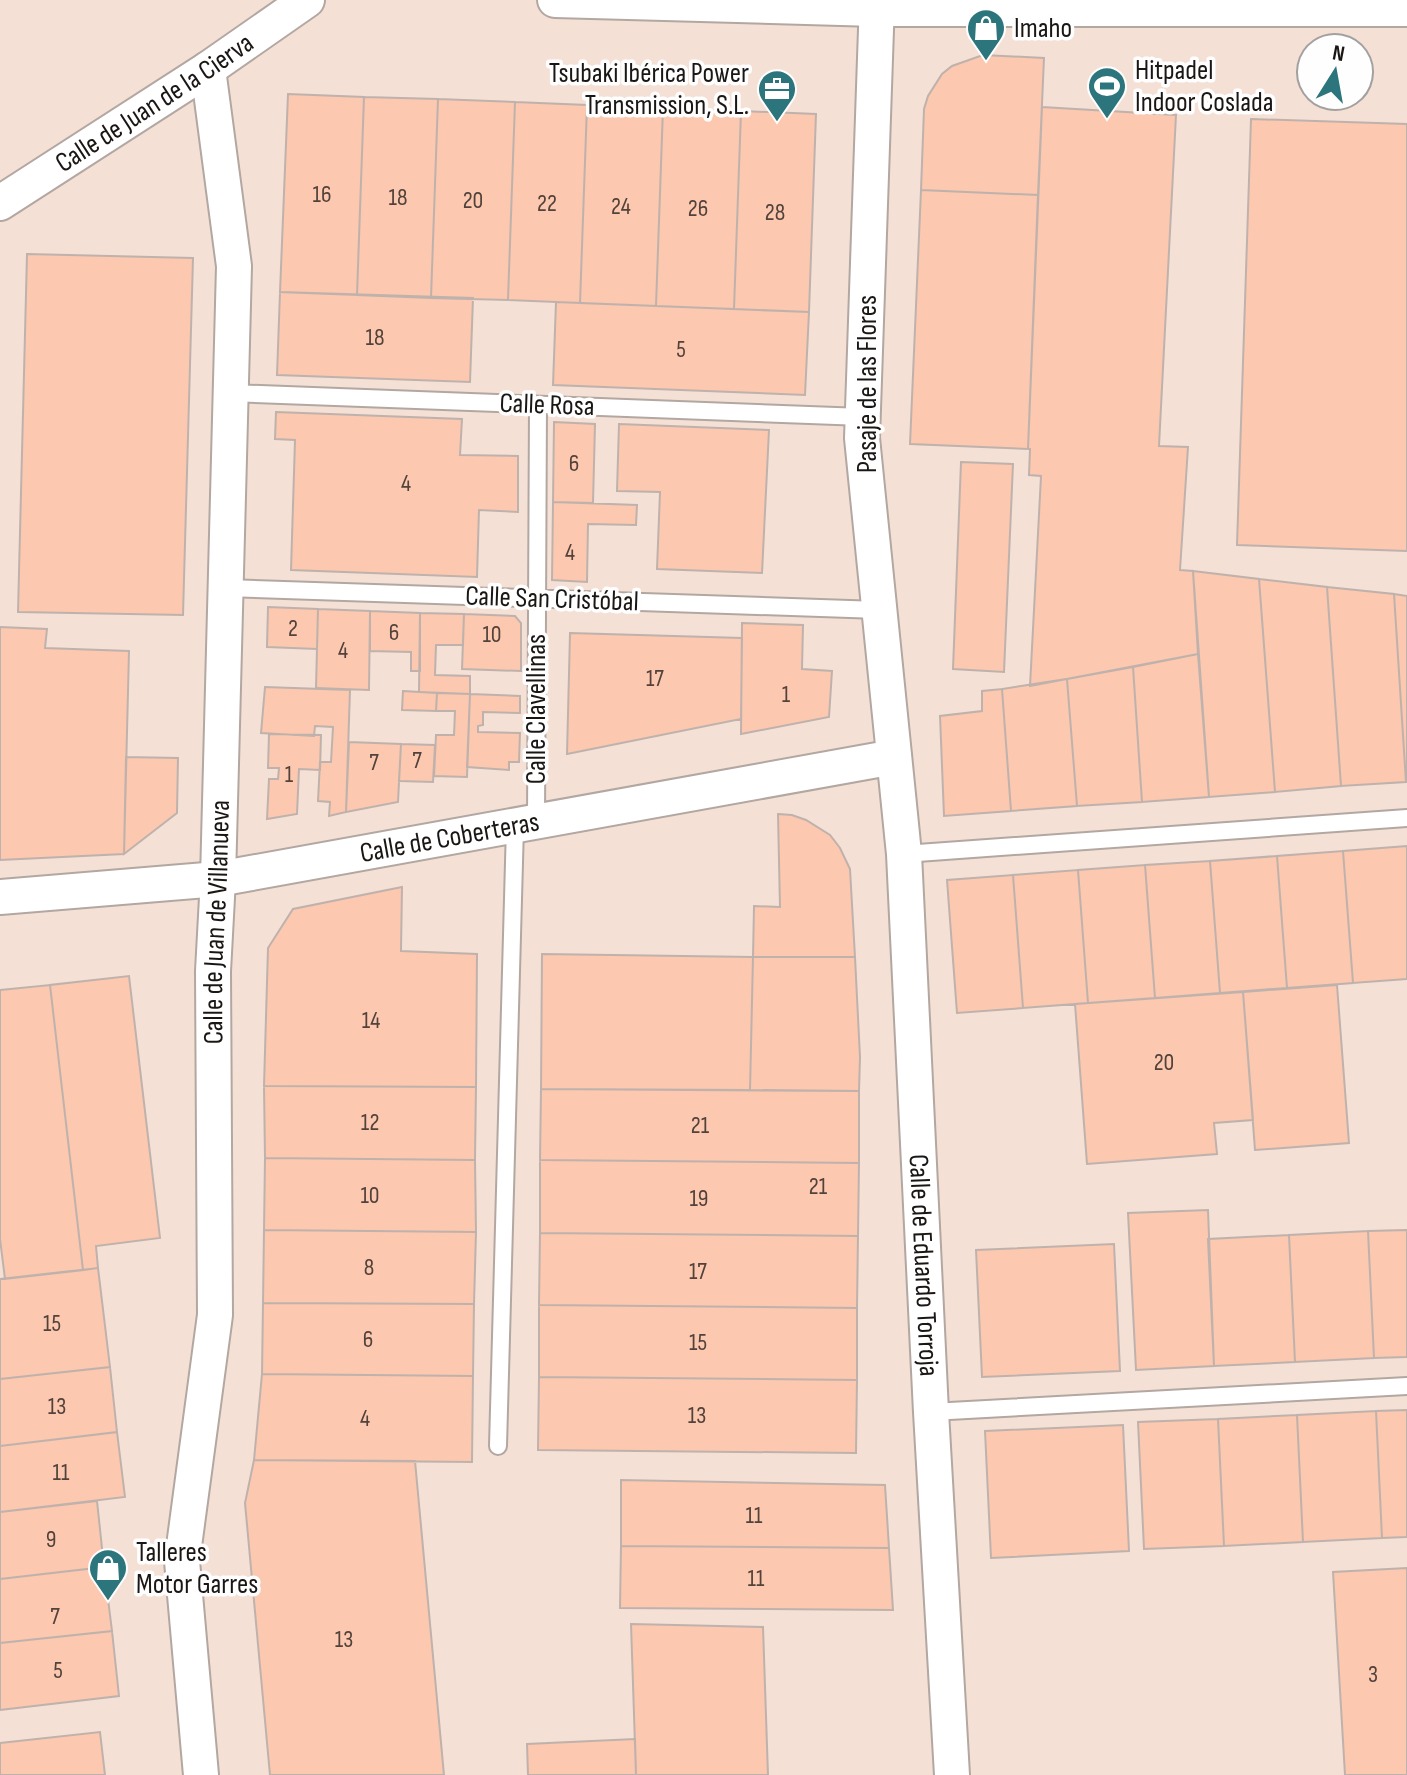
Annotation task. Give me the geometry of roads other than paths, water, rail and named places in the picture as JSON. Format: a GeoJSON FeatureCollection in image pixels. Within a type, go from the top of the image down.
{"type":"FeatureCollection","features":[{"type":"Feature","properties":{"kind":"street","name":"Calle de Juan de la Cierva"},"geometry":{"type":"LineString","coordinates":[[0,203],[208,69],[307,0]]}},
{"type":"Feature","properties":{"kind":"street"},"geometry":{"type":"LineString","coordinates":[[555,0],[1407,9]]}},
{"type":"Feature","properties":{"kind":"street","name":"Pasaje de las Flores"},"geometry":{"type":"LineString","coordinates":[[876,5],[862,438],[894,757]]}},
{"type":"Feature","properties":{"kind":"street","name":"Calle de Juan de Villanueva"},"geometry":{"type":"LineString","coordinates":[[201,1775],[182,1561],[215,1315],[213,971],[234,266],[208,69]]}},
{"type":"Feature","properties":{"kind":"street","name":"Calle de Coberteras"},"geometry":{"type":"LineString","coordinates":[[0,897],[218,879],[894,757]]}},
{"type":"Feature","properties":{"kind":"street","name":"Calle de Eduardo Torroja"},"geometry":{"type":"LineString","coordinates":[[894,757],[904,854],[952,1775]]}},
{"type":"Feature","properties":{"kind":"lane","name":"Calle Rosa"},"geometry":{"type":"LineString","coordinates":[[231,393],[863,417]]}},
{"type":"Feature","properties":{"kind":"lane","name":"Calle Clavellinas"},"geometry":{"type":"LineString","coordinates":[[498,1446],[537,598],[538,405]]}},
{"type":"Feature","properties":{"kind":"lane","name":"Calle San Cristóbal"},"geometry":{"type":"LineString","coordinates":[[226,588],[879,610]]}},
{"type":"Feature","properties":{"kind":"lane"},"geometry":{"type":"LineString","coordinates":[[904,854],[1407,818]]}},
{"type":"Feature","properties":{"kind":"lane"},"geometry":{"type":"LineString","coordinates":[[931,1412],[1407,1386]]}},
{"type":"Feature","properties":{"kind":"place","name":"Imaho"},"geometry":{"type":"Point","coordinates":[986,62]}},
{"type":"Feature","properties":{"kind":"place","name":"Hitpadel Indoor Coslada"},"geometry":{"type":"Point","coordinates":[1107,120]}},
{"type":"Feature","properties":{"kind":"place","name":"Tsubaki Ibérica Power Transmission, S.L."},"geometry":{"type":"Point","coordinates":[777,123]}},
{"type":"Feature","properties":{"kind":"place","name":"Talleres Motor Garres"},"geometry":{"type":"Point","coordinates":[108,1602]}}]}
